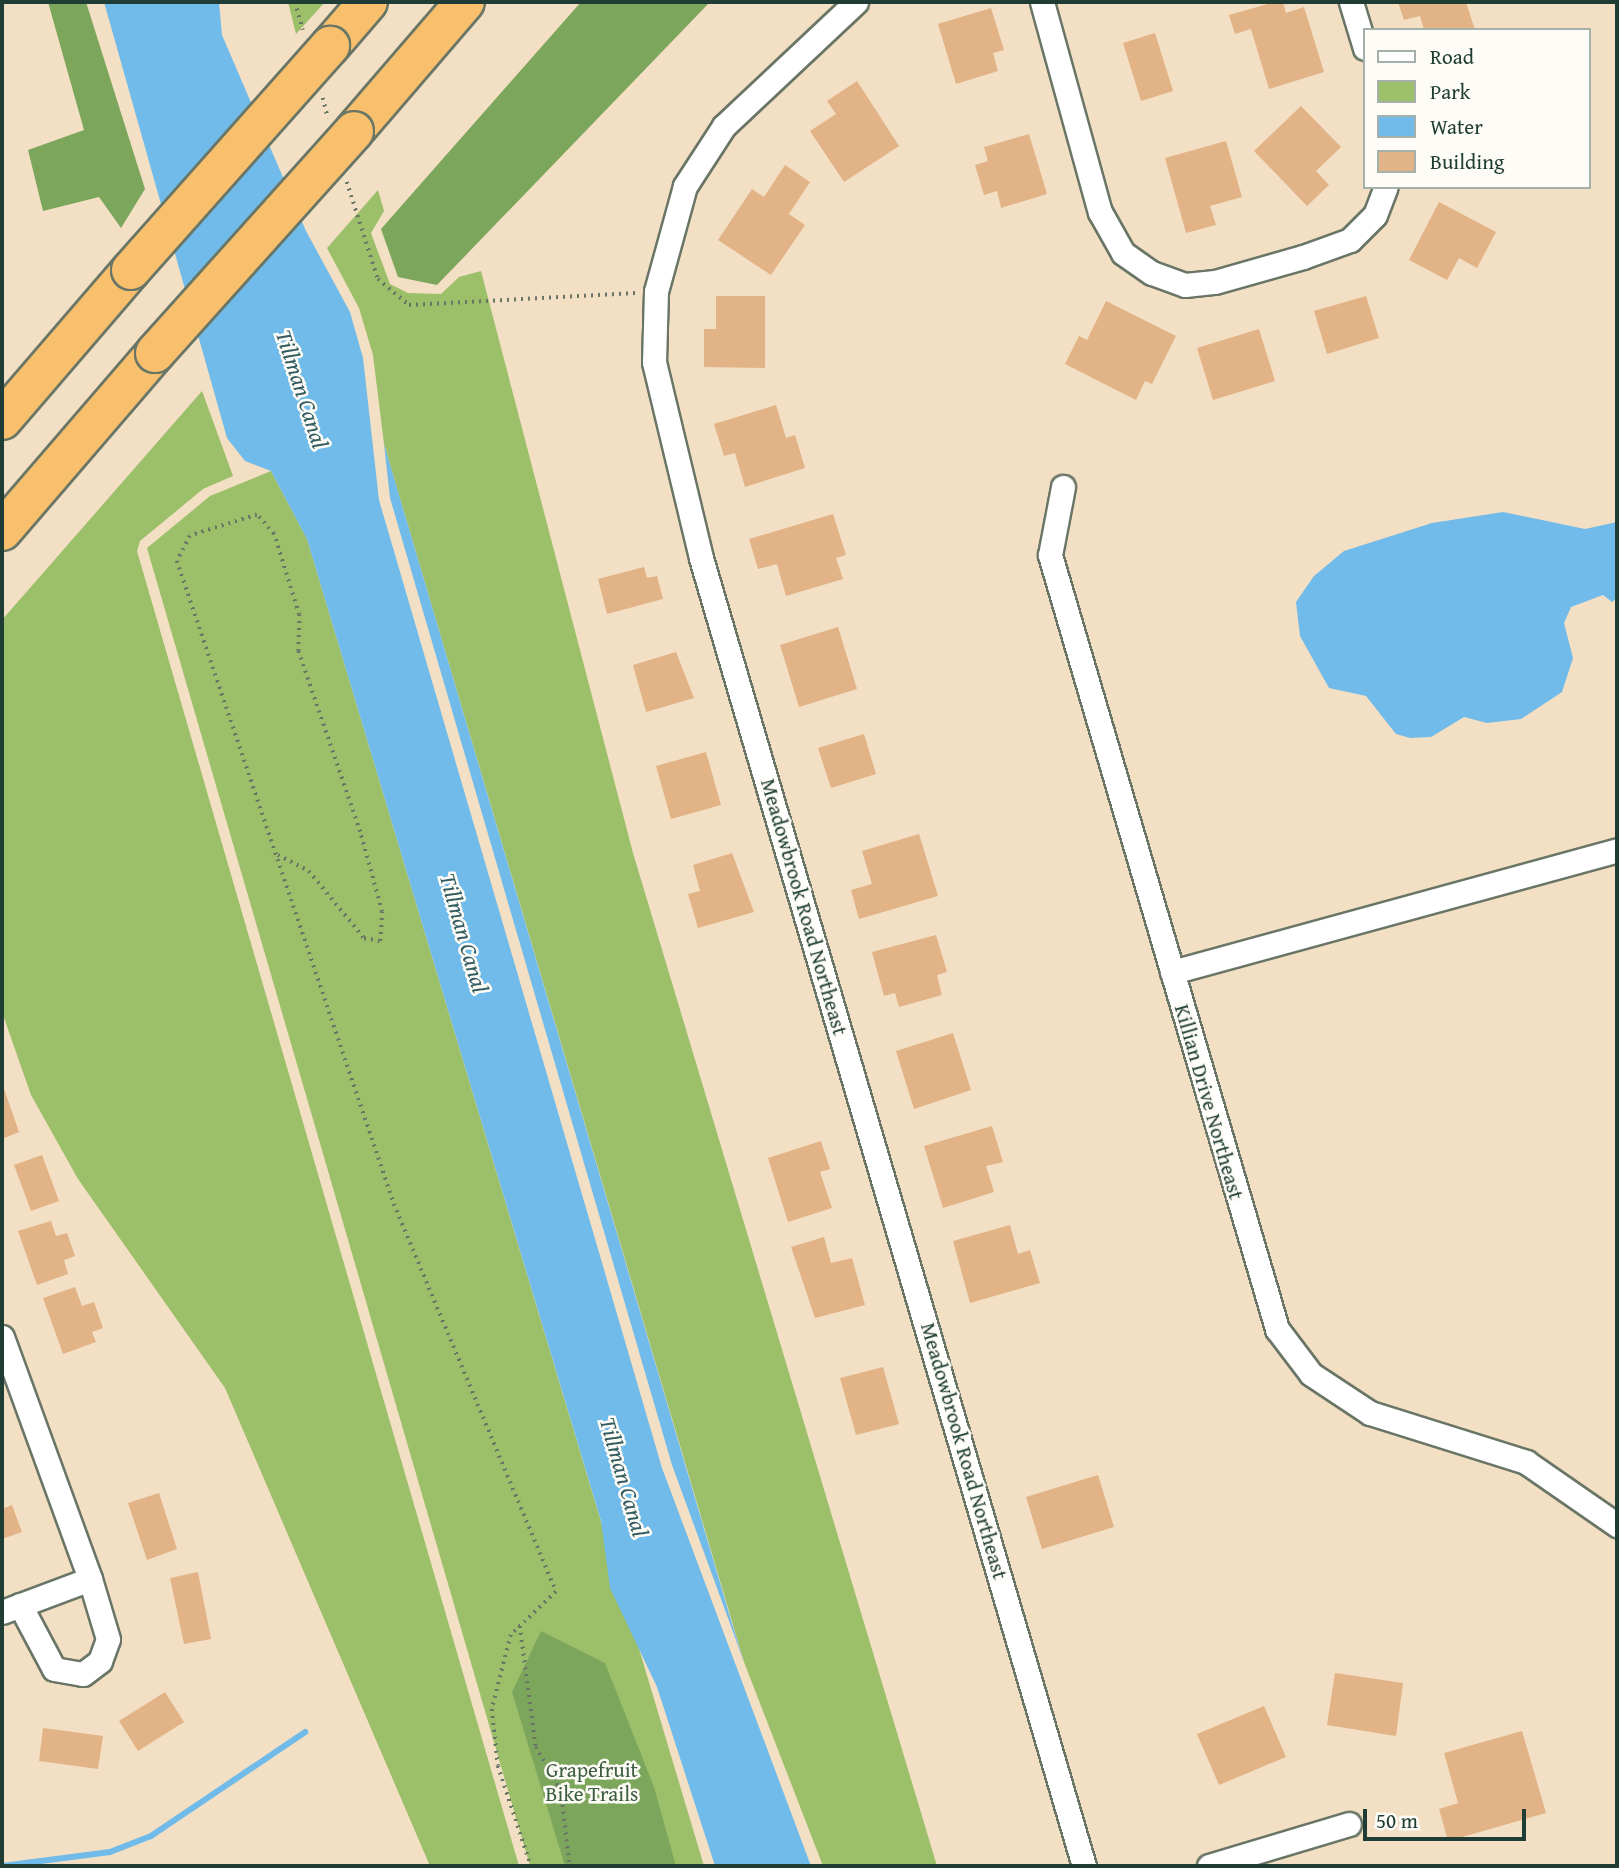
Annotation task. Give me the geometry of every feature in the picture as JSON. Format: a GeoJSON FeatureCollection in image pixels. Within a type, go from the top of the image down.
{"type":"FeatureCollection","features":[{"type":"Feature","properties":{"kind":"highway"},"geometry":{"type":"LineString","coordinates":[[2,420],[319,45],[368,2]]}},
{"type":"Feature","properties":{"kind":"highway"},"geometry":{"type":"LineString","coordinates":[[2,531],[155,353],[342,128],[466,2]]}},
{"type":"Feature","properties":{"kind":"street","name":"Meadowbrook Road Northeast"},"geometry":{"type":"LineString","coordinates":[[856,2],[724,126],[685,186],[656,291],[654,362],[701,558],[1084,1866]]}},
{"type":"Feature","properties":{"kind":"street"},"geometry":{"type":"LineString","coordinates":[[1042,2],[1100,212],[1123,253],[1152,273],[1185,285],[1215,282],[1303,257],[1349,240],[1376,215],[1385,189]]}},
{"type":"Feature","properties":{"kind":"street"},"geometry":{"type":"LineString","coordinates":[[1351,2],[1364,45]]}},
{"type":"Feature","properties":{"kind":"street","name":"Killian Drive Northeast"},"geometry":{"type":"LineString","coordinates":[[1063,486],[1050,555],[1261,1286],[1277,1329],[1311,1374],[1370,1413],[1526,1462],[1617,1525]]}},
{"type":"Feature","properties":{"kind":"street"},"geometry":{"type":"LineString","coordinates":[[1172,972],[1617,850]]}},
{"type":"Feature","properties":{"kind":"street"},"geometry":{"type":"LineString","coordinates":[[2,1337],[90,1578],[108,1639],[100,1661],[83,1674],[54,1669],[11,1608],[90,1578]]}},
{"type":"Feature","properties":{"kind":"street"},"geometry":{"type":"LineString","coordinates":[[1209,1866],[1349,1824]]}},
{"type":"Feature","properties":{"kind":"path"},"geometry":{"type":"LineString","coordinates":[[295,2],[319,45]]}},
{"type":"Feature","properties":{"kind":"path"},"geometry":{"type":"LineString","coordinates":[[319,85],[342,128]]}},
{"type":"Feature","properties":{"kind":"path"},"geometry":{"type":"LineString","coordinates":[[346,178],[378,279],[409,304],[656,291]]}},
{"type":"Feature","properties":{"kind":"path"},"geometry":{"type":"LineString","coordinates":[[278,855],[309,871],[363,938],[380,942],[382,912],[360,832],[298,651],[299,615],[274,534],[257,515],[190,536],[177,561],[394,1205],[556,1592],[511,1634],[492,1709],[498,1766],[530,1866]]}},
{"type":"Feature","properties":{"kind":"path"},"geometry":{"type":"LineString","coordinates":[[520,1626],[536,1746],[561,1791],[570,1866]]}},
{"type":"Feature","properties":{"kind":"green space"},"geometry":{"type":"Polygon","coordinates":[[[48,2],[86,2],[145,189],[121,228],[99,197],[43,211],[28,150],[84,130],[48,2]]]}},
{"type":"Feature","properties":{"kind":"green space"},"geometry":{"type":"Polygon","coordinates":[[[288,2],[325,2],[296,34],[288,2]]]}},
{"type":"Feature","properties":{"kind":"green space"},"geometry":{"type":"Polygon","coordinates":[[[581,2],[710,2],[437,285],[398,277],[381,229],[581,2]]]}},
{"type":"Feature","properties":{"kind":"green space"},"geometry":{"type":"Polygon","coordinates":[[[378,190],[384,211],[371,233],[390,284],[408,293],[441,294],[459,277],[481,271],[633,853],[937,1866],[823,1866],[744,1662],[384,444],[373,355],[359,308],[327,248],[378,190]]]}},
{"type":"Feature","properties":{"kind":"green space"},"geometry":{"type":"Polygon","coordinates":[[[202,391],[233,476],[203,489],[140,541],[137,551],[519,1866],[430,1866],[225,1388],[78,1179],[31,1095],[2,1012],[2,620],[202,391]]]}},
{"type":"Feature","properties":{"kind":"green space","name":"Grapefruit Bike Trails"},"geometry":{"type":"Polygon","coordinates":[[[271,471],[307,539],[704,1866],[530,1866],[147,548],[210,496],[271,471]]]}},
{"type":"Feature","properties":{"kind":"green space"},"geometry":{"type":"Polygon","coordinates":[[[541,1631],[605,1663],[654,1787],[676,1866],[565,1866],[512,1692],[541,1631]]]}},
{"type":"Feature","properties":{"kind":"water","name":"Tillman Canal"},"geometry":{"type":"Polygon","coordinates":[[[104,2],[219,2],[222,35],[306,231],[350,312],[363,358],[379,500],[662,1468],[811,1866],[715,1866],[657,1687],[610,1588],[601,1521],[307,539],[271,471],[245,461],[227,438],[104,2]]]}},
{"type":"Feature","properties":{"kind":"water"},"geometry":{"type":"Polygon","coordinates":[[[384,444],[744,1662],[672,1465],[390,498],[384,444]]]}},
{"type":"Feature","properties":{"kind":"water"},"geometry":{"type":"Polygon","coordinates":[[[1503,512],[1585,529],[1617,522],[1617,598],[1612,602],[1603,595],[1571,607],[1564,623],[1573,658],[1562,692],[1521,719],[1487,723],[1464,717],[1431,737],[1410,738],[1396,734],[1366,696],[1329,688],[1300,636],[1296,602],[1314,576],[1344,551],[1432,523],[1503,512]]]}},
{"type":"Feature","properties":{"kind":"building"},"geometry":{"type":"Polygon","coordinates":[[[1283,2],[1286,13],[1304,7],[1324,72],[1269,89],[1251,29],[1235,34],[1229,15],[1283,2]]]}},
{"type":"Feature","properties":{"kind":"building"},"geometry":{"type":"Polygon","coordinates":[[[1398,2],[1466,2],[1474,28],[1423,28],[1420,16],[1404,20],[1398,2]]]}},
{"type":"Feature","properties":{"kind":"building"},"geometry":{"type":"Polygon","coordinates":[[[991,8],[1004,50],[993,53],[998,71],[956,84],[938,24],[991,8]]]}},
{"type":"Feature","properties":{"kind":"building"},"geometry":{"type":"Polygon","coordinates":[[[1155,33],[1173,91],[1141,101],[1123,43],[1155,33]]]}},
{"type":"Feature","properties":{"kind":"building"},"geometry":{"type":"Polygon","coordinates":[[[857,81],[899,146],[844,182],[810,131],[836,114],[827,101],[857,81]]]}},
{"type":"Feature","properties":{"kind":"building"},"geometry":{"type":"Polygon","coordinates":[[[1301,106],[1341,147],[1316,171],[1329,185],[1307,206],[1254,151],[1301,106]]]}},
{"type":"Feature","properties":{"kind":"building"},"geometry":{"type":"Polygon","coordinates":[[[1029,134],[1047,194],[1001,208],[997,191],[984,195],[975,165],[988,161],[984,147],[1029,134]]]}},
{"type":"Feature","properties":{"kind":"building"},"geometry":{"type":"Polygon","coordinates":[[[1226,141],[1242,197],[1210,206],[1216,225],[1186,233],[1165,158],[1226,141]]]}},
{"type":"Feature","properties":{"kind":"building"},"geometry":{"type":"Polygon","coordinates":[[[785,165],[810,182],[789,214],[805,225],[771,275],[718,240],[752,189],[764,197],[785,165]]]}},
{"type":"Feature","properties":{"kind":"building"},"geometry":{"type":"Polygon","coordinates":[[[1439,202],[1496,232],[1477,268],[1459,258],[1447,280],[1409,260],[1439,202]]]}},
{"type":"Feature","properties":{"kind":"building"},"geometry":{"type":"Polygon","coordinates":[[[716,296],[765,296],[765,368],[704,367],[704,329],[716,329],[716,296]]]}},
{"type":"Feature","properties":{"kind":"building"},"geometry":{"type":"Polygon","coordinates":[[[1366,296],[1379,338],[1327,354],[1314,311],[1366,296]]]}},
{"type":"Feature","properties":{"kind":"building"},"geometry":{"type":"Polygon","coordinates":[[[1106,301],[1176,336],[1152,384],[1145,381],[1136,400],[1065,364],[1079,336],[1087,340],[1106,301]]]}},
{"type":"Feature","properties":{"kind":"building"},"geometry":{"type":"Polygon","coordinates":[[[1259,329],[1275,381],[1213,400],[1197,348],[1259,329]]]}},
{"type":"Feature","properties":{"kind":"building"},"geometry":{"type":"Polygon","coordinates":[[[776,405],[786,438],[795,435],[805,468],[745,487],[735,453],[724,456],[714,424],[776,405]]]}},
{"type":"Feature","properties":{"kind":"building"},"geometry":{"type":"Polygon","coordinates":[[[833,514],[846,555],[836,558],[843,579],[786,596],[777,564],[758,569],[749,539],[833,514]]]}},
{"type":"Feature","properties":{"kind":"building"},"geometry":{"type":"Polygon","coordinates":[[[644,567],[647,578],[657,576],[663,599],[607,614],[598,579],[644,567]]]}},
{"type":"Feature","properties":{"kind":"building"},"geometry":{"type":"Polygon","coordinates":[[[838,627],[857,689],[799,707],[780,645],[838,627]]]}},
{"type":"Feature","properties":{"kind":"building"},"geometry":{"type":"Polygon","coordinates":[[[676,652],[694,698],[646,712],[633,665],[676,652]]]}},
{"type":"Feature","properties":{"kind":"building"},"geometry":{"type":"Polygon","coordinates":[[[864,734],[876,774],[831,788],[818,748],[864,734]]]}},
{"type":"Feature","properties":{"kind":"building"},"geometry":{"type":"Polygon","coordinates":[[[706,752],[721,805],[671,819],[656,766],[706,752]]]}},
{"type":"Feature","properties":{"kind":"building"},"geometry":{"type":"Polygon","coordinates":[[[919,834],[938,896],[859,919],[851,890],[872,884],[862,851],[919,834]]]}},
{"type":"Feature","properties":{"kind":"building"},"geometry":{"type":"Polygon","coordinates":[[[732,853],[754,912],[698,928],[688,894],[700,891],[693,865],[732,853]]]}},
{"type":"Feature","properties":{"kind":"building"},"geometry":{"type":"Polygon","coordinates":[[[936,935],[947,972],[937,975],[942,995],[899,1007],[895,993],[884,996],[872,952],[936,935]]]}},
{"type":"Feature","properties":{"kind":"building"},"geometry":{"type":"Polygon","coordinates":[[[953,1033],[971,1090],[914,1109],[896,1051],[953,1033]]]}},
{"type":"Feature","properties":{"kind":"building"},"geometry":{"type":"Polygon","coordinates":[[[2,1083],[19,1132],[2,1139],[2,1083]]]}},
{"type":"Feature","properties":{"kind":"building"},"geometry":{"type":"Polygon","coordinates":[[[992,1126],[1003,1162],[986,1166],[994,1192],[943,1208],[924,1146],[992,1126]]]}},
{"type":"Feature","properties":{"kind":"building"},"geometry":{"type":"Polygon","coordinates":[[[821,1141],[830,1169],[820,1172],[832,1208],[788,1222],[768,1158],[821,1141]]]}},
{"type":"Feature","properties":{"kind":"building"},"geometry":{"type":"Polygon","coordinates":[[[42,1155],[59,1201],[31,1211],[14,1165],[42,1155]]]}},
{"type":"Feature","properties":{"kind":"building"},"geometry":{"type":"Polygon","coordinates":[[[51,1221],[56,1236],[67,1233],[75,1256],[64,1260],[68,1274],[37,1285],[18,1231],[51,1221]]]}},
{"type":"Feature","properties":{"kind":"building"},"geometry":{"type":"Polygon","coordinates":[[[1010,1225],[1018,1254],[1030,1250],[1040,1283],[970,1303],[953,1241],[1010,1225]]]}},
{"type":"Feature","properties":{"kind":"building"},"geometry":{"type":"Polygon","coordinates":[[[824,1237],[831,1263],[852,1258],[865,1305],[815,1318],[791,1247],[824,1237]]]}},
{"type":"Feature","properties":{"kind":"building"},"geometry":{"type":"Polygon","coordinates":[[[75,1287],[82,1306],[94,1302],[103,1328],[92,1332],[96,1342],[63,1354],[43,1298],[75,1287]]]}},
{"type":"Feature","properties":{"kind":"building"},"geometry":{"type":"Polygon","coordinates":[[[883,1367],[899,1424],[856,1435],[840,1378],[883,1367]]]}},
{"type":"Feature","properties":{"kind":"building"},"geometry":{"type":"Polygon","coordinates":[[[1098,1475],[1114,1527],[1042,1549],[1026,1497],[1098,1475]]]}},
{"type":"Feature","properties":{"kind":"building"},"geometry":{"type":"Polygon","coordinates":[[[159,1493],[177,1549],[147,1560],[128,1503],[159,1493]]]}},
{"type":"Feature","properties":{"kind":"building"},"geometry":{"type":"Polygon","coordinates":[[[12,1505],[22,1532],[2,1539],[2,1509],[12,1505]]]}},
{"type":"Feature","properties":{"kind":"building"},"geometry":{"type":"Polygon","coordinates":[[[198,1572],[211,1639],[184,1644],[170,1578],[198,1572]]]}},
{"type":"Feature","properties":{"kind":"building"},"geometry":{"type":"Polygon","coordinates":[[[1335,1673],[1403,1683],[1396,1736],[1327,1725],[1335,1673]]]}},
{"type":"Feature","properties":{"kind":"building"},"geometry":{"type":"Polygon","coordinates":[[[165,1692],[184,1722],[138,1751],[119,1721],[165,1692]]]}},
{"type":"Feature","properties":{"kind":"building"},"geometry":{"type":"Polygon","coordinates":[[[1264,1706],[1286,1757],[1219,1785],[1197,1734],[1264,1706]]]}},
{"type":"Feature","properties":{"kind":"building"},"geometry":{"type":"Polygon","coordinates":[[[43,1728],[103,1736],[98,1769],[39,1761],[43,1728]]]}},
{"type":"Feature","properties":{"kind":"building"},"geometry":{"type":"Polygon","coordinates":[[[1522,1731],[1546,1813],[1448,1841],[1439,1809],[1458,1803],[1444,1753],[1522,1731]]]}},
{"type":"Feature","properties":{"kind":"waterway"},"geometry":{"type":"LineString","coordinates":[[2,1866],[110,1852],[151,1836],[305,1732]]}}]}
